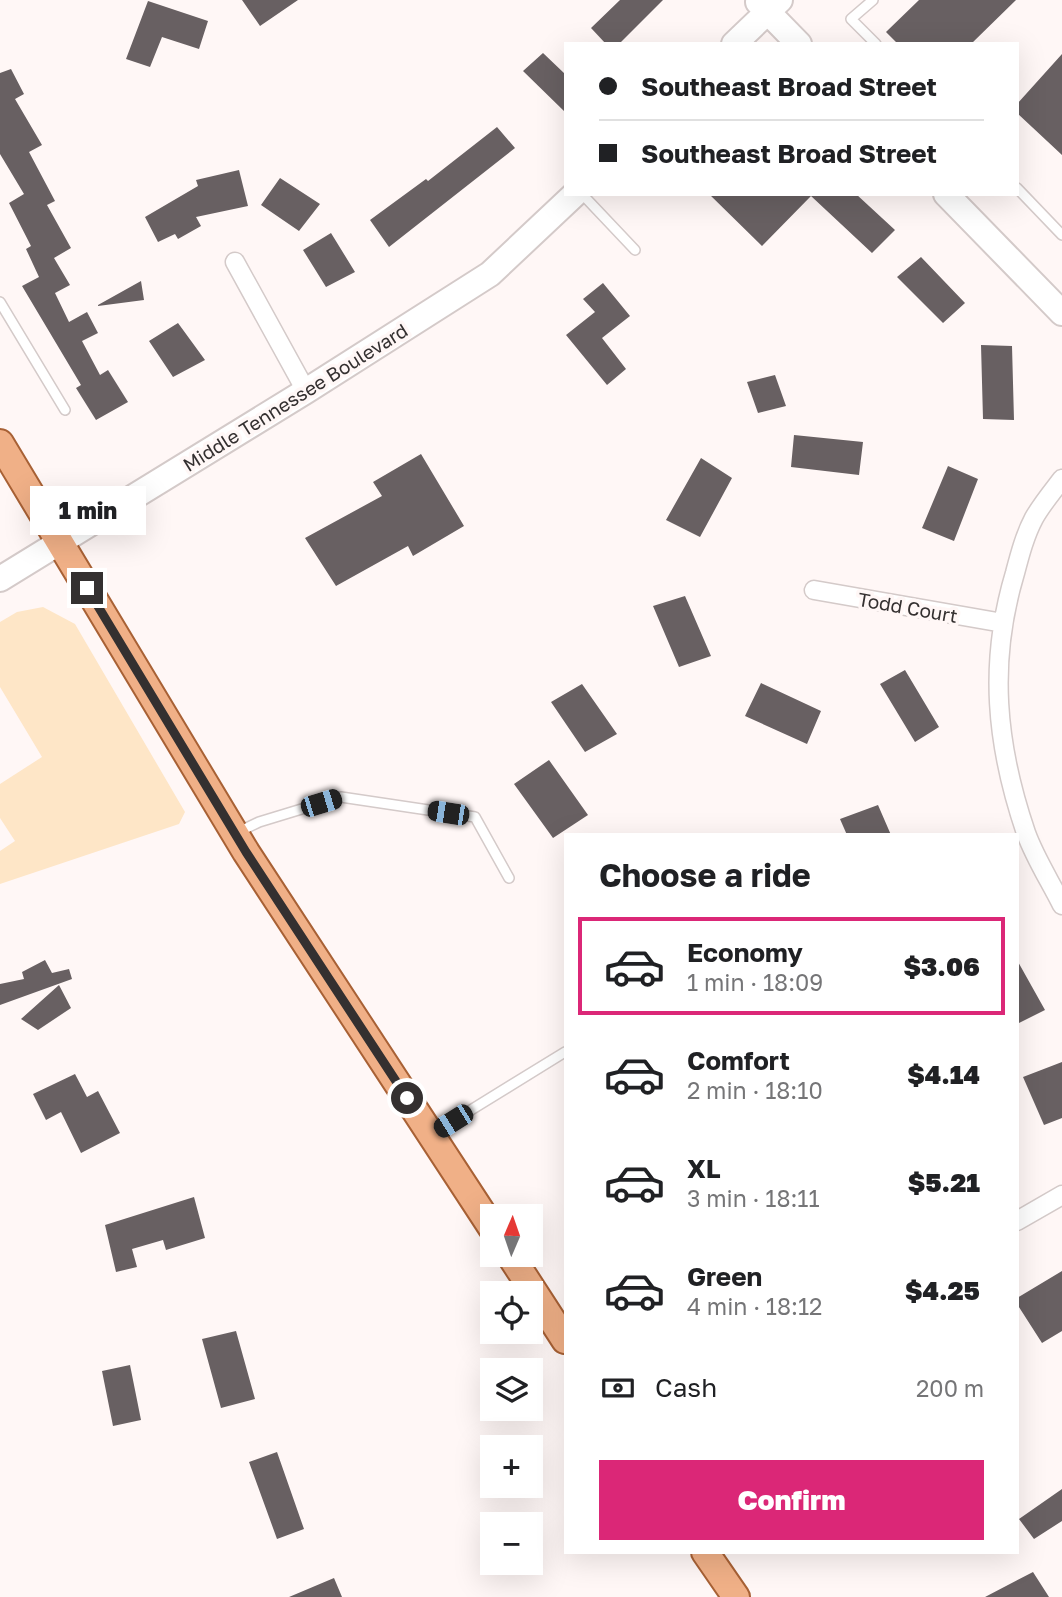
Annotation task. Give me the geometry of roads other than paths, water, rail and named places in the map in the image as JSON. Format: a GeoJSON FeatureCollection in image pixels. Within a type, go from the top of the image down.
{"type":"FeatureCollection","features":[{"type":"Feature","properties":{"kind":"main road"},"geometry":{"type":"LineString","coordinates":[[736,42],[768,4],[797,42]]}},
{"type":"Feature","properties":{"kind":"main road","name":"Middle Tennessee Boulevard"},"geometry":{"type":"LineString","coordinates":[[0,579],[491,274],[573,196]]}},
{"type":"Feature","properties":{"kind":"main road"},"geometry":{"type":"LineString","coordinates":[[948,196],[1062,313]]}},
{"type":"Feature","properties":{"kind":"main road"},"geometry":{"type":"LineString","coordinates":[[0,443],[234,834],[480,1210]]}},
{"type":"Feature","properties":{"kind":"main road"},"geometry":{"type":"LineString","coordinates":[[518,1267],[564,1338]]}},
{"type":"Feature","properties":{"kind":"main road"},"geometry":{"type":"LineString","coordinates":[[706,1554],[736,1597]]}},
{"type":"Feature","properties":{"kind":"street"},"geometry":{"type":"LineString","coordinates":[[235,262],[306,391]]}},
{"type":"Feature","properties":{"kind":"street"},"geometry":{"type":"LineString","coordinates":[[1062,479],[1034,518],[1024,542],[1003,623],[997,703],[1003,755],[1027,835],[1062,905]]}},
{"type":"Feature","properties":{"kind":"street","name":"Todd Court"},"geometry":{"type":"LineString","coordinates":[[814,590],[1003,623]]}},
{"type":"Feature","properties":{"kind":"street"},"geometry":{"type":"LineString","coordinates":[[1019,1220],[1062,1195]]}},
{"type":"Feature","properties":{"kind":"lane"},"geometry":{"type":"LineString","coordinates":[[873,0],[851,19],[874,42]]}},
{"type":"Feature","properties":{"kind":"lane"},"geometry":{"type":"LineString","coordinates":[[1019,190],[1062,235]]}},
{"type":"Feature","properties":{"kind":"lane"},"geometry":{"type":"LineString","coordinates":[[584,196],[635,250]]}},
{"type":"Feature","properties":{"kind":"lane"},"geometry":{"type":"LineString","coordinates":[[0,302],[65,410]]}},
{"type":"Feature","properties":{"kind":"lane"},"geometry":{"type":"LineString","coordinates":[[234,834],[259,822],[341,797],[475,817],[509,878]]}},
{"type":"Feature","properties":{"kind":"lane"},"geometry":{"type":"LineString","coordinates":[[431,1135],[564,1053]]}}]}
